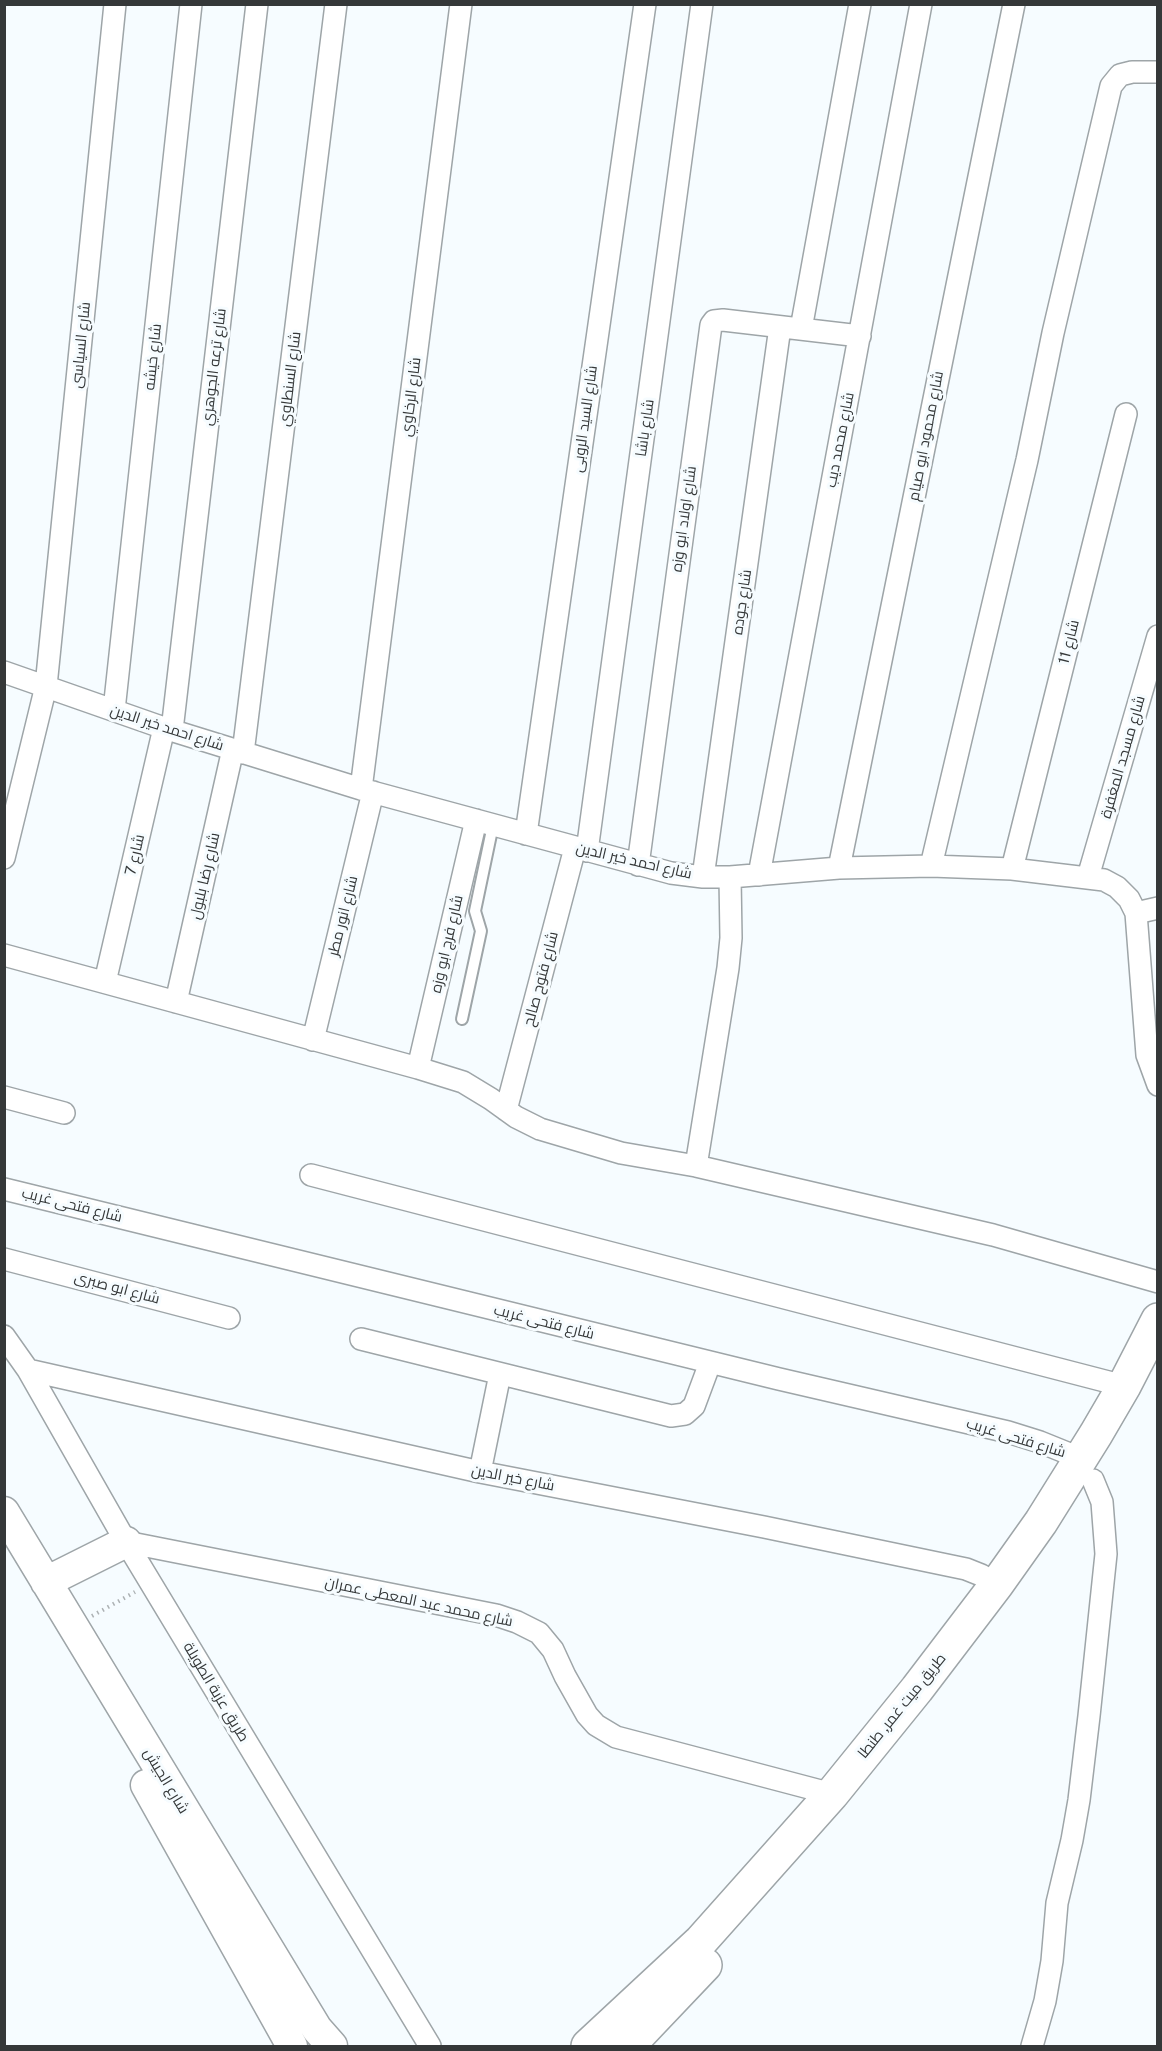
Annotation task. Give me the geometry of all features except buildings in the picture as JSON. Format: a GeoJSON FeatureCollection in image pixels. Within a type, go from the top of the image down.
{"type":"FeatureCollection","features":[{"type":"Feature","properties":{"kind":"main road","name":"طريق ميت غمر, طنطا"},"geometry":{"type":"LineString","coordinates":[[628,2046],[713,1957],[855,1800],[932,1705],[1013,1599],[1055,1540],[1124,1386],[1158,1320]]}},
{"type":"Feature","properties":{"kind":"main road","name":"طريق ميت غمر, طنطا"},"geometry":{"type":"LineString","coordinates":[[588,2046],[701,1941],[832,1794],[998,1584],[1041,1522],[1087,1469],[1158,1366]]}},
{"type":"Feature","properties":{"kind":"main road","name":"شارع الجيش"},"geometry":{"type":"LineString","coordinates":[[4,1512],[317,2029],[332,2046]]}},
{"type":"Feature","properties":{"kind":"main road"},"geometry":{"type":"LineString","coordinates":[[46,1582],[126,1542]]}},
{"type":"Feature","properties":{"kind":"main road","name":"شارع الجيش"},"geometry":{"type":"LineString","coordinates":[[4,1548],[142,1779],[292,2046]]}},
{"type":"Feature","properties":{"kind":"street","name":"شارع السياسى"},"geometry":{"type":"LineString","coordinates":[[4,858],[46,686],[115,4]]}},
{"type":"Feature","properties":{"kind":"street","name":"شارع خيشه"},"geometry":{"type":"LineString","coordinates":[[114,710],[191,4]]}},
{"type":"Feature","properties":{"kind":"street","name":"شارع ترعه الجوهري"},"geometry":{"type":"LineString","coordinates":[[168,729],[257,4]]}},
{"type":"Feature","properties":{"kind":"street","name":"شارع السنطاوي"},"geometry":{"type":"LineString","coordinates":[[238,751],[336,4]]}},
{"type":"Feature","properties":{"kind":"street","name":"شارع الرخاوي"},"geometry":{"type":"LineString","coordinates":[[367,791],[461,4]]}},
{"type":"Feature","properties":{"kind":"street","name":"شارع السيد الروبى"},"geometry":{"type":"LineString","coordinates":[[526,834],[645,4]]}},
{"type":"Feature","properties":{"kind":"street","name":"شارع باشا"},"geometry":{"type":"LineString","coordinates":[[581,849],[702,4]]}},
{"type":"Feature","properties":{"kind":"street","name":"شارع جوده"},"geometry":{"type":"LineString","coordinates":[[703,877],[791,328],[860,4]]}},
{"type":"Feature","properties":{"kind":"street","name":"شارع محمد ديب"},"geometry":{"type":"LineString","coordinates":[[759,875],[921,4]]}},
{"type":"Feature","properties":{"kind":"street","name":"شارع محمود ابو صيام"},"geometry":{"type":"LineString","coordinates":[[839,868],[1014,4]]}},
{"type":"Feature","properties":{"kind":"street"},"geometry":{"type":"LineString","coordinates":[[932,866],[1111,86],[1120,75],[1132,72],[1158,72]]}},
{"type":"Feature","properties":{"kind":"street","name":"شارع اولاد ابو وزه"},"geometry":{"type":"LineString","coordinates":[[638,865],[709,330],[714,321],[718,320],[860,336]]}},
{"type":"Feature","properties":{"kind":"street","name":"شارع 11"},"geometry":{"type":"LineString","coordinates":[[1012,869],[1126,414]]}},
{"type":"Feature","properties":{"kind":"street","name":"شارع مسجد المغفرة"},"geometry":{"type":"LineString","coordinates":[[1088,877],[1158,636]]}},
{"type":"Feature","properties":{"kind":"street","name":"شارع احمد خير الدين"},"geometry":{"type":"LineString","coordinates":[[4,672],[168,729],[367,791],[671,873],[703,877],[730,877],[839,868],[932,866],[1012,869],[1104,880],[1118,887],[1129,899],[1136,913],[1147,1055],[1158,1085]]}},
{"type":"Feature","properties":{"kind":"street","name":"شارع 7"},"geometry":{"type":"LineString","coordinates":[[105,982],[168,729]]}},
{"type":"Feature","properties":{"kind":"street","name":"شارع رضا بلبول"},"geometry":{"type":"LineString","coordinates":[[176,1002],[238,751]]}},
{"type":"Feature","properties":{"kind":"street","name":"شارع انور مطر"},"geometry":{"type":"LineString","coordinates":[[313,1040],[367,791]]}},
{"type":"Feature","properties":{"kind":"street","name":"شارع فرج ابو وزه"},"geometry":{"type":"LineString","coordinates":[[418,1068],[485,823]]}},
{"type":"Feature","properties":{"kind":"street","name":"شارع فتوح صالح"},"geometry":{"type":"LineString","coordinates":[[506,1110],[581,849]]}},
{"type":"Feature","properties":{"kind":"street"},"geometry":{"type":"LineString","coordinates":[[696,1166],[728,968],[731,938],[730,877]]}},
{"type":"Feature","properties":{"kind":"street"},"geometry":{"type":"LineString","coordinates":[[1136,913],[1158,908]]}},
{"type":"Feature","properties":{"kind":"street"},"geometry":{"type":"LineString","coordinates":[[4,955],[463,1082],[516,1118],[540,1129],[621,1153],[696,1166],[993,1235],[1158,1282]]}},
{"type":"Feature","properties":{"kind":"street"},"geometry":{"type":"LineString","coordinates":[[4,1097],[64,1113]]}},
{"type":"Feature","properties":{"kind":"street"},"geometry":{"type":"LineString","coordinates":[[310,1175],[1124,1386]]}},
{"type":"Feature","properties":{"kind":"street","name":"شارع فتحى غريب"},"geometry":{"type":"LineString","coordinates":[[4,1189],[710,1362],[1008,1432],[1040,1442],[1087,1469]]}},
{"type":"Feature","properties":{"kind":"street","name":"شارع ابو صبرى"},"geometry":{"type":"LineString","coordinates":[[4,1259],[229,1318]]}},
{"type":"Feature","properties":{"kind":"street","name":"طريق عزبة الطويلة"},"geometry":{"type":"LineString","coordinates":[[4,1336],[28,1370],[150,1583],[430,2046]]}},
{"type":"Feature","properties":{"kind":"street"},"geometry":{"type":"LineString","coordinates":[[361,1339],[671,1416],[685,1414],[694,1406],[710,1362]]}},
{"type":"Feature","properties":{"kind":"street","name":"شارع خير الدين"},"geometry":{"type":"LineString","coordinates":[[28,1370],[480,1472],[966,1569],[998,1584]]}},
{"type":"Feature","properties":{"kind":"street"},"geometry":{"type":"LineString","coordinates":[[480,1472],[500,1374]]}},
{"type":"Feature","properties":{"kind":"street"},"geometry":{"type":"LineString","coordinates":[[1032,2046],[1046,2001],[1052,1961],[1056,1903],[1072,1840],[1079,1800],[1106,1554],[1102,1502],[1087,1469]]}},
{"type":"Feature","properties":{"kind":"street","name":"شارع محمد عبد المعطى عمران"},"geometry":{"type":"LineString","coordinates":[[126,1542],[517,1622],[539,1633],[553,1650],[587,1715],[596,1725],[616,1737],[832,1794]]}},
{"type":"Feature","properties":{"kind":"lane"},"geometry":{"type":"LineString","coordinates":[[462,1019],[481,931],[475,911],[485,823]]}},
{"type":"Feature","properties":{"kind":"path"},"geometry":{"type":"LineString","coordinates":[[73,1627],[150,1583]]}}]}
